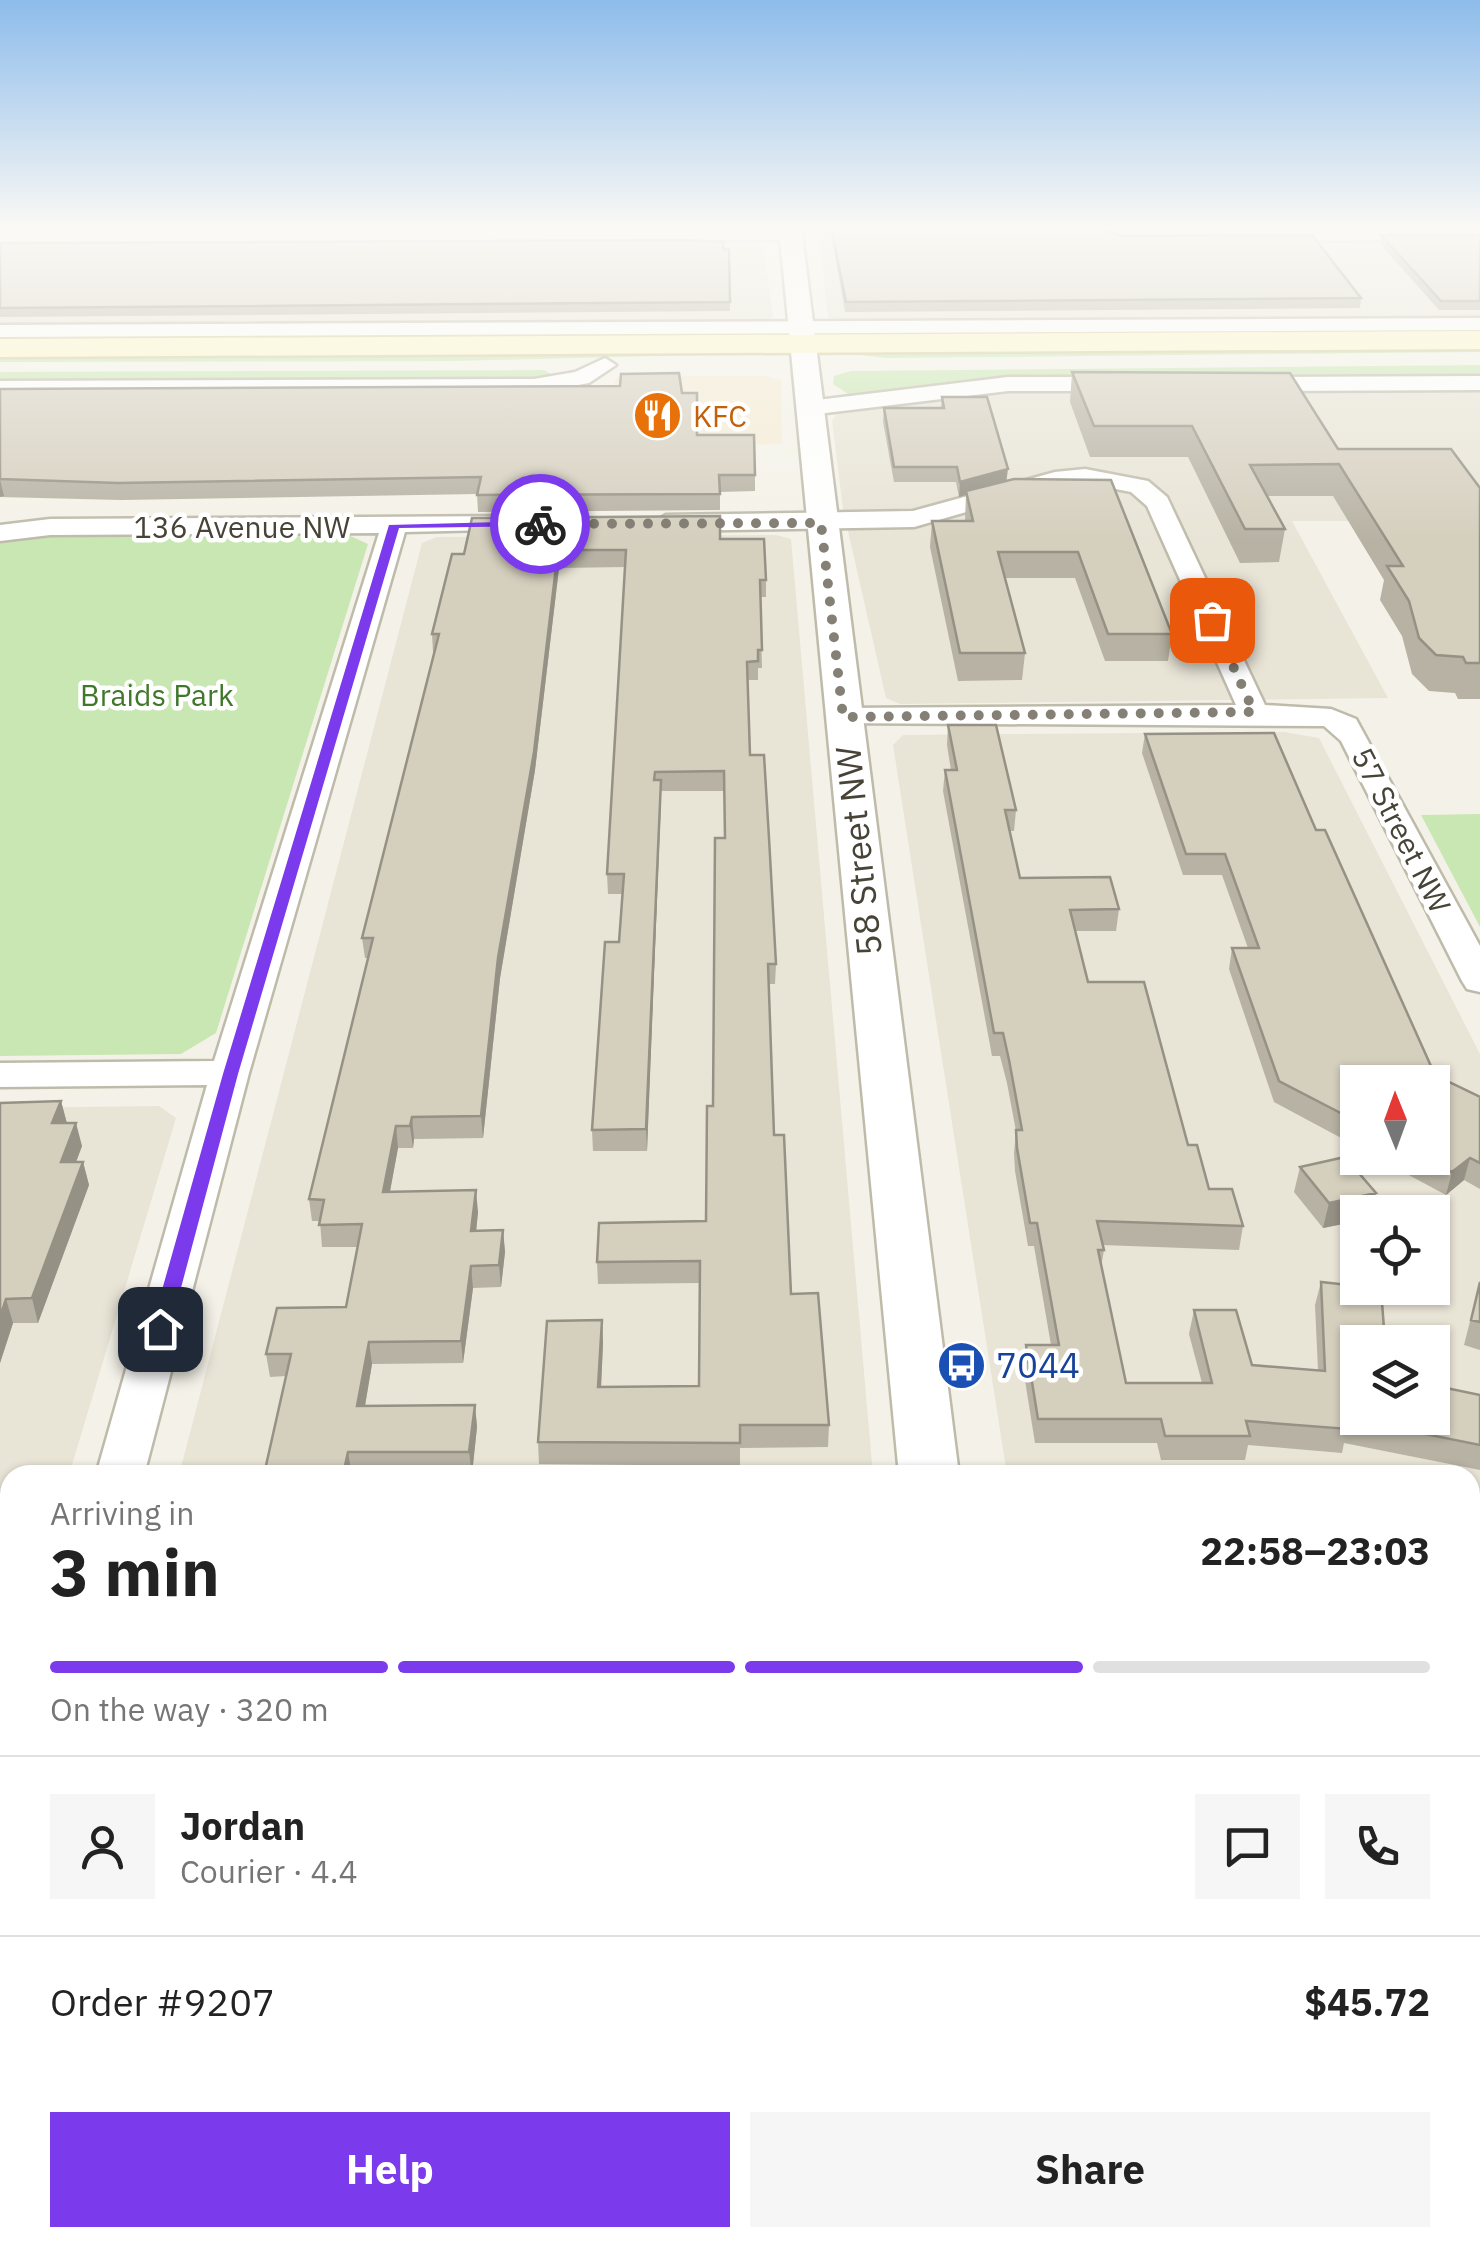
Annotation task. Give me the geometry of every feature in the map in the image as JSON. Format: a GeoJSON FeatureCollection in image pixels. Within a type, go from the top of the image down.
{"type":"FeatureCollection","features":[{"type":"Feature","properties":{"kind":"main road"},"geometry":{"type":"LineString","coordinates":[[0,348],[1480,340]]}},
{"type":"Feature","properties":{"kind":"main road"},"geometry":{"type":"LineString","coordinates":[[0,368],[605,365],[803,345],[1480,360]]}},
{"type":"Feature","properties":{"kind":"street"},"geometry":{"type":"LineString","coordinates":[[47,332],[803,345],[1228,332]]}},
{"type":"Feature","properties":{"kind":"street","name":"58 Street NW"},"geometry":{"type":"LineString","coordinates":[[802,332],[928,1465]]}},
{"type":"Feature","properties":{"kind":"street"},"geometry":{"type":"LineString","coordinates":[[0,388],[534,386],[580,378],[605,365]]}},
{"type":"Feature","properties":{"kind":"street"},"geometry":{"type":"LineString","coordinates":[[1222,384],[1480,383]]}},
{"type":"Feature","properties":{"kind":"street"},"geometry":{"type":"LineString","coordinates":[[808,408],[1008,384],[1144,384]]}},
{"type":"Feature","properties":{"kind":"street"},"geometry":{"type":"LineString","coordinates":[[634,524],[914,519],[1055,479],[1085,476],[1138,486],[1158,502],[1254,712],[843,717]]}},
{"type":"Feature","properties":{"kind":"street","name":"136 Avenue NW"},"geometry":{"type":"LineString","coordinates":[[0,533],[50,527],[542,524]]}},
{"type":"Feature","properties":{"kind":"street"},"geometry":{"type":"LineString","coordinates":[[123,1465],[230,1074],[394,525]]}},
{"type":"Feature","properties":{"kind":"street","name":"57 Street NW"},"geometry":{"type":"LineString","coordinates":[[1254,712],[1331,718],[1345,726],[1480,981]]}},
{"type":"Feature","properties":{"kind":"street"},"geometry":{"type":"LineString","coordinates":[[0,1075],[230,1074]]}},
{"type":"Feature","properties":{"kind":"shaded area"},"geometry":{"type":"Polygon","coordinates":[[[765,376],[781,380],[782,444],[610,446],[615,379],[765,376]]]}},
{"type":"Feature","properties":{"kind":"shaded area"},"geometry":{"type":"Polygon","coordinates":[[[1480,387],[1480,521],[1292,521],[1388,698],[900,704],[886,698],[843,509],[832,421],[837,414],[994,391],[1480,387]]]}},
{"type":"Feature","properties":{"kind":"shaded area"},"geometry":{"type":"Polygon","coordinates":[[[776,535],[791,539],[872,1465],[182,1465],[422,543],[437,537],[776,535]]]}},
{"type":"Feature","properties":{"kind":"shaded area"},"geometry":{"type":"Polygon","coordinates":[[[1284,732],[1319,738],[1480,1054],[1480,1465],[1005,1465],[893,745],[903,735],[1284,732]]]}},
{"type":"Feature","properties":{"kind":"shaded area"},"geometry":{"type":"Polygon","coordinates":[[[159,1106],[176,1118],[72,1465],[0,1465],[0,1108],[159,1106]]]}},
{"type":"Feature","properties":{"kind":"green space"},"geometry":{"type":"Polygon","coordinates":[[[759,332],[596,334],[595,339],[0,341],[0,335],[759,332]]]}},
{"type":"Feature","properties":{"kind":"green space"},"geometry":{"type":"Polygon","coordinates":[[[1480,345],[1480,352],[886,358],[851,354],[1480,345]]]}},
{"type":"Feature","properties":{"kind":"green space"},"geometry":{"type":"Polygon","coordinates":[[[0,351],[769,353],[454,361],[0,362],[0,351]]]}},
{"type":"Feature","properties":{"kind":"green space"},"geometry":{"type":"Polygon","coordinates":[[[1480,365],[1480,377],[983,381],[867,395],[848,394],[833,384],[834,376],[851,371],[1480,365]]]}},
{"type":"Feature","properties":{"kind":"green space"},"geometry":{"type":"Polygon","coordinates":[[[544,370],[551,374],[525,380],[0,384],[0,372],[544,370]]]}},
{"type":"Feature","properties":{"kind":"green space","name":"Braids Park"},"geometry":{"type":"Polygon","coordinates":[[[342,532],[368,544],[216,1033],[181,1054],[0,1056],[0,543],[38,535],[342,532]]]}},
{"type":"Feature","properties":{"kind":"green space"},"geometry":{"type":"Polygon","coordinates":[[[1480,814],[1480,927],[1421,815],[1480,814]]]}},
{"type":"Feature","properties":{"kind":"building"},"geometry":{"type":"Polygon","coordinates":[[[1072,372],[1290,373],[1338,449],[1451,449],[1480,488],[1480,663],[1436,655],[1419,638],[1409,601],[1387,566],[1403,566],[1339,464],[1250,465],[1285,529],[1245,529],[1192,426],[1094,426],[1072,372]]]}},
{"type":"Feature","properties":{"kind":"building"},"geometry":{"type":"Polygon","coordinates":[[[679,373],[682,393],[697,393],[697,435],[754,435],[755,475],[719,475],[720,494],[477,495],[481,477],[118,483],[0,479],[0,389],[620,386],[621,374],[679,373]]]}},
{"type":"Feature","properties":{"kind":"building"},"geometry":{"type":"Polygon","coordinates":[[[942,397],[987,397],[1008,469],[960,482],[957,467],[894,467],[884,408],[944,408],[942,397]]]}},
{"type":"Feature","properties":{"kind":"building"},"geometry":{"type":"Polygon","coordinates":[[[1014,479],[1111,480],[1172,634],[1108,634],[1078,552],[998,552],[1025,653],[960,653],[932,521],[973,521],[966,491],[1014,479]]]}},
{"type":"Feature","properties":{"kind":"building"},"geometry":{"type":"Polygon","coordinates":[[[720,516],[720,539],[764,539],[766,580],[760,580],[762,650],[758,650],[758,661],[747,662],[750,755],[764,755],[769,838],[776,964],[768,964],[774,1135],[784,1135],[791,1294],[818,1293],[829,1425],[740,1425],[740,1443],[538,1442],[547,1321],[602,1320],[598,1387],[699,1386],[700,1261],[597,1262],[599,1223],[706,1221],[707,1106],[713,1106],[715,838],[725,838],[724,771],[655,772],[654,780],[661,780],[646,1129],[592,1130],[605,942],[619,942],[624,874],[607,874],[626,550],[558,550],[534,752],[498,958],[481,1116],[412,1117],[410,1126],[396,1126],[383,1192],[476,1190],[471,1231],[503,1230],[499,1265],[471,1266],[461,1341],[369,1342],[357,1406],[475,1405],[469,1452],[348,1452],[345,1465],[266,1465],[291,1354],[266,1354],[277,1308],[346,1307],[362,1224],[319,1225],[324,1200],[309,1199],[373,938],[362,938],[439,634],[432,634],[452,554],[464,554],[472,518],[720,516]]]}},
{"type":"Feature","properties":{"kind":"building"},"geometry":{"type":"Polygon","coordinates":[[[948,725],[996,725],[1016,810],[1005,810],[1020,878],[1110,877],[1119,909],[1070,910],[1088,982],[1144,982],[1188,1145],[1197,1145],[1209,1189],[1232,1189],[1243,1226],[1097,1221],[1104,1250],[1098,1250],[1126,1383],[1212,1383],[1194,1310],[1236,1310],[1252,1365],[1325,1371],[1321,1282],[1340,1284],[1340,1305],[1382,1305],[1384,1325],[1340,1325],[1340,1428],[1246,1421],[1250,1436],[1165,1436],[1161,1419],[1038,1419],[1026,1345],[1059,1345],[1037,1223],[1030,1223],[1017,1148],[1016,1130],[1022,1130],[1009,1060],[1003,1033],[994,1033],[945,770],[957,770],[948,725]]]}},
{"type":"Feature","properties":{"kind":"building"},"geometry":{"type":"Polygon","coordinates":[[[1274,733],[1316,830],[1325,830],[1431,1065],[1340,1065],[1340,1113],[1279,1081],[1232,948],[1259,948],[1225,854],[1186,854],[1145,734],[1274,733]]]}},
{"type":"Feature","properties":{"kind":"building"},"geometry":{"type":"Polygon","coordinates":[[[1450,1082],[1480,1097],[1480,1163],[1470,1158],[1452,1172],[1450,1082]]]}},
{"type":"Feature","properties":{"kind":"building"},"geometry":{"type":"Polygon","coordinates":[[[61,1101],[52,1123],[76,1123],[61,1162],[83,1162],[32,1298],[6,1299],[0,1317],[0,1103],[61,1101]]]}},
{"type":"Feature","properties":{"kind":"building"},"geometry":{"type":"Polygon","coordinates":[[[1340,1158],[1340,1175],[1360,1175],[1376,1193],[1340,1195],[1340,1201],[1329,1203],[1300,1167],[1340,1158]]]}},
{"type":"Feature","properties":{"kind":"building"},"geometry":{"type":"Polygon","coordinates":[[[1480,1282],[1480,1322],[1471,1320],[1480,1282]]]}},
{"type":"Feature","properties":{"kind":"building"},"geometry":{"type":"Polygon","coordinates":[[[1450,1389],[1480,1395],[1480,1445],[1430,1435],[1450,1435],[1450,1389]]]}},
{"type":"Feature","properties":{"kind":"way so far"},"geometry":{"type":"LineString","coordinates":[[540,524],[821,523],[843,717],[1254,712],[1212,620]]}},
{"type":"Feature","properties":{"kind":"place","name":"KFC"},"geometry":{"type":"Point","coordinates":[658,415]}},
{"type":"Feature","properties":{"kind":"place","name":"7044"},"geometry":{"type":"Point","coordinates":[961,1365]}},
{"type":"Feature","properties":{"kind":"route"},"geometry":{"type":"LineString","coordinates":[[160,1329],[230,1074],[394,525],[540,524]]}}]}
